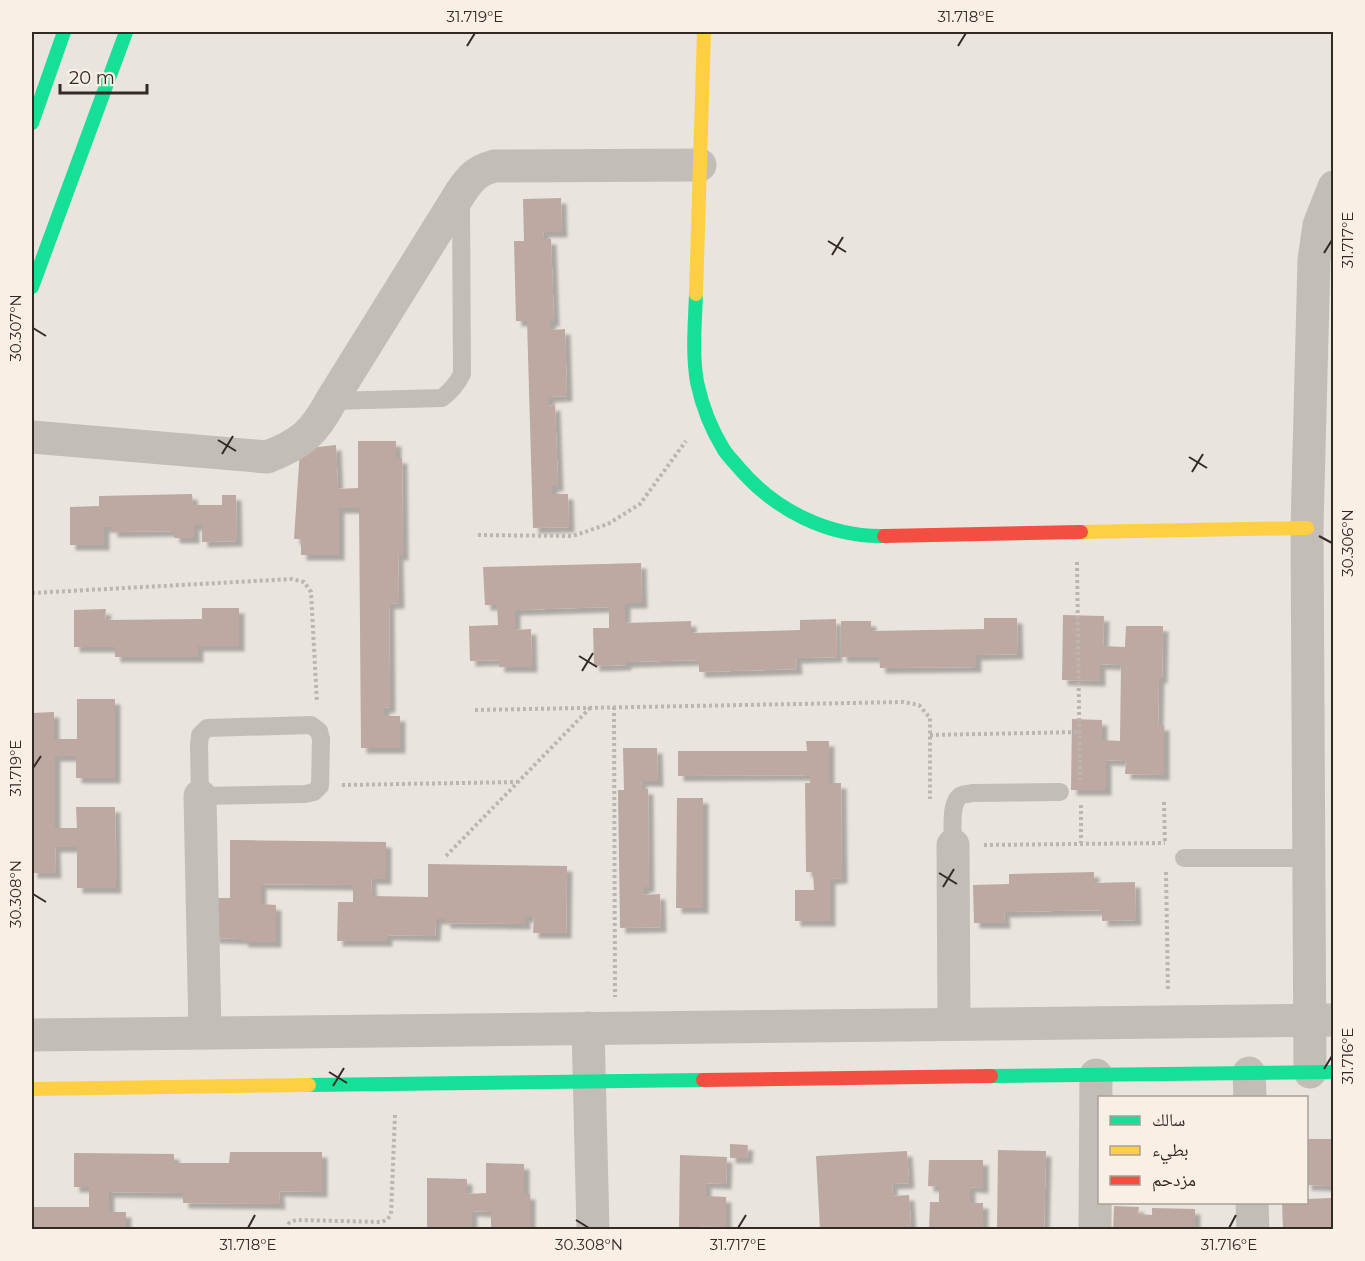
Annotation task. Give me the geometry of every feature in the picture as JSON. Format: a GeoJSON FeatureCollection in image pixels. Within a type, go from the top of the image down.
{"type":"FeatureCollection","features":[{"type":"Feature","properties":{"kind":"street"},"geometry":{"type":"LineString","coordinates":[[32,123],[45,73],[64,32]]}},
{"type":"Feature","properties":{"kind":"street"},"geometry":{"type":"LineString","coordinates":[[32,286],[126,32]]}},
{"type":"Feature","properties":{"kind":"street"},"geometry":{"type":"LineString","coordinates":[[704,32],[694,345],[697,380],[706,414],[725,452],[753,484],[787,510],[826,528],[868,536],[1307,528]]}},
{"type":"Feature","properties":{"kind":"street"},"geometry":{"type":"LineString","coordinates":[[32,436],[267,457],[288,449],[306,436],[321,420],[461,192],[469,180],[481,170],[494,166],[700,165]]}},
{"type":"Feature","properties":{"kind":"street"},"geometry":{"type":"LineString","coordinates":[[32,1089],[1096,1075],[1249,1085],[1322,1072],[1322,1020],[1309,858],[1321,800],[1307,528],[1314,260],[1319,225],[1334,188]]}},
{"type":"Feature","properties":{"kind":"street"},"geometry":{"type":"LineString","coordinates":[[200,796],[205,1033]]}},
{"type":"Feature","properties":{"kind":"street"},"geometry":{"type":"LineString","coordinates":[[953,845],[954,1024]]}},
{"type":"Feature","properties":{"kind":"street"},"geometry":{"type":"LineString","coordinates":[[32,1035],[1322,1020]]}},
{"type":"Feature","properties":{"kind":"street"},"geometry":{"type":"LineString","coordinates":[[593,1230],[589,1081],[602,1028]]}},
{"type":"Feature","properties":{"kind":"street"},"geometry":{"type":"LineString","coordinates":[[1095,1230],[1096,1075]]}},
{"type":"Feature","properties":{"kind":"street"},"geometry":{"type":"LineString","coordinates":[[1252,1204],[1253,1230]]}},
{"type":"Feature","properties":{"kind":"lane"},"geometry":{"type":"LineString","coordinates":[[331,401],[442,398],[457,383],[462,374],[461,192]]}},
{"type":"Feature","properties":{"kind":"lane"},"geometry":{"type":"LineString","coordinates":[[312,725],[319,731],[321,739],[320,786],[314,792],[200,796],[200,735],[207,728],[312,725]]}},
{"type":"Feature","properties":{"kind":"lane"},"geometry":{"type":"LineString","coordinates":[[953,845],[953,812],[955,802],[961,795],[1059,792]]}},
{"type":"Feature","properties":{"kind":"lane"},"geometry":{"type":"LineString","coordinates":[[1184,858],[1309,858]]}},
{"type":"Feature","properties":{"kind":"path"},"geometry":{"type":"LineString","coordinates":[[478,535],[573,536],[608,524],[640,504],[706,414]]}},
{"type":"Feature","properties":{"kind":"path"},"geometry":{"type":"LineString","coordinates":[[1077,532],[1080,788]]}},
{"type":"Feature","properties":{"kind":"path"},"geometry":{"type":"LineString","coordinates":[[32,593],[292,579],[304,582],[311,592],[319,731]]}},
{"type":"Feature","properties":{"kind":"path"},"geometry":{"type":"LineString","coordinates":[[475,710],[903,702],[919,705],[930,718],[930,804]]}},
{"type":"Feature","properties":{"kind":"path"},"geometry":{"type":"LineString","coordinates":[[602,1028],[614,707]]}},
{"type":"Feature","properties":{"kind":"path"},"geometry":{"type":"LineString","coordinates":[[446,856],[591,708]]}},
{"type":"Feature","properties":{"kind":"path"},"geometry":{"type":"LineString","coordinates":[[930,735],[1080,732]]}},
{"type":"Feature","properties":{"kind":"path"},"geometry":{"type":"LineString","coordinates":[[320,786],[518,782]]}},
{"type":"Feature","properties":{"kind":"path"},"geometry":{"type":"LineString","coordinates":[[1081,799],[1081,843]]}},
{"type":"Feature","properties":{"kind":"path"},"geometry":{"type":"LineString","coordinates":[[1164,802],[1165,850]]}},
{"type":"Feature","properties":{"kind":"path"},"geometry":{"type":"LineString","coordinates":[[953,845],[1164,843]]}},
{"type":"Feature","properties":{"kind":"path"},"geometry":{"type":"LineString","coordinates":[[1166,869],[1169,1022]]}},
{"type":"Feature","properties":{"kind":"path"},"geometry":{"type":"LineString","coordinates":[[286,1230],[288,1223],[292,1221],[382,1222],[388,1219],[391,1214],[396,1084]]}},
{"type":"Feature","properties":{"kind":"building"},"geometry":{"type":"Polygon","coordinates":[[[561,198],[562,232],[543,232],[544,239],[551,239],[554,321],[550,321],[550,330],[565,329],[567,396],[549,397],[549,406],[555,405],[558,486],[552,486],[552,494],[568,494],[569,527],[533,528],[527,321],[516,321],[514,241],[524,241],[523,199],[561,198]]]}},
{"type":"Feature","properties":{"kind":"building"},"geometry":{"type":"Polygon","coordinates":[[[358,441],[396,441],[396,458],[402,458],[403,555],[398,555],[399,603],[389,604],[390,707],[384,708],[384,716],[400,716],[400,748],[361,748],[359,508],[339,508],[339,555],[301,555],[301,539],[294,539],[300,449],[336,445],[338,489],[358,488],[358,441]]]}},
{"type":"Feature","properties":{"kind":"building"},"geometry":{"type":"Polygon","coordinates":[[[192,494],[193,505],[222,505],[222,495],[236,495],[237,541],[202,542],[202,525],[194,525],[194,538],[174,538],[174,531],[112,532],[112,527],[104,527],[104,545],[70,545],[70,507],[99,506],[99,496],[192,494]]]}},
{"type":"Feature","properties":{"kind":"building"},"geometry":{"type":"Polygon","coordinates":[[[641,563],[642,603],[625,603],[625,623],[691,621],[691,633],[800,630],[800,620],[836,619],[837,657],[796,658],[797,669],[699,672],[699,660],[626,662],[626,665],[594,666],[593,628],[609,628],[609,607],[515,610],[515,630],[531,629],[532,667],[499,667],[499,660],[470,661],[469,626],[498,625],[497,605],[485,605],[483,567],[641,563]]]}},
{"type":"Feature","properties":{"kind":"building"},"geometry":{"type":"Polygon","coordinates":[[[202,608],[239,608],[239,646],[198,646],[198,657],[115,657],[115,647],[74,647],[74,610],[106,609],[105,620],[202,619],[202,608]]]}},
{"type":"Feature","properties":{"kind":"building"},"geometry":{"type":"Polygon","coordinates":[[[1063,615],[1104,616],[1103,646],[1125,647],[1126,626],[1163,626],[1158,725],[1164,725],[1164,775],[1125,774],[1126,761],[1106,760],[1106,790],[1071,790],[1072,719],[1102,720],[1102,740],[1120,741],[1121,665],[1100,664],[1100,681],[1062,680],[1063,615]]]}},
{"type":"Feature","properties":{"kind":"building"},"geometry":{"type":"Polygon","coordinates":[[[984,618],[1017,618],[1018,654],[976,655],[976,667],[880,668],[879,657],[841,657],[841,621],[871,621],[871,631],[984,629],[984,618]]]}},
{"type":"Feature","properties":{"kind":"building"},"geometry":{"type":"Polygon","coordinates":[[[77,699],[115,699],[115,778],[76,778],[76,756],[55,756],[55,828],[77,828],[76,807],[115,807],[116,888],[77,888],[77,847],[55,847],[56,873],[32,873],[32,713],[54,712],[54,739],[77,739],[77,699]]]}},
{"type":"Feature","properties":{"kind":"building"},"geometry":{"type":"Polygon","coordinates":[[[806,741],[829,741],[829,783],[841,783],[842,878],[830,879],[830,921],[795,921],[795,890],[814,890],[813,872],[806,872],[805,783],[810,783],[810,775],[678,776],[678,751],[807,751],[806,741]]]}},
{"type":"Feature","properties":{"kind":"building"},"geometry":{"type":"Polygon","coordinates":[[[623,748],[657,748],[658,781],[641,781],[642,789],[648,789],[649,887],[644,887],[644,895],[660,894],[661,927],[620,928],[618,790],[624,790],[623,748]]]}},
{"type":"Feature","properties":{"kind":"building"},"geometry":{"type":"Polygon","coordinates":[[[677,798],[703,798],[703,908],[676,908],[677,798]]]}},
{"type":"Feature","properties":{"kind":"building"},"geometry":{"type":"Polygon","coordinates":[[[230,840],[386,842],[386,879],[371,879],[372,896],[428,897],[428,864],[567,866],[566,933],[533,933],[534,917],[525,917],[525,924],[445,923],[445,919],[436,919],[435,936],[387,935],[387,941],[337,941],[338,902],[353,902],[353,885],[261,884],[261,904],[276,905],[276,942],[243,942],[243,939],[213,938],[214,898],[230,898],[230,840]]]}},
{"type":"Feature","properties":{"kind":"building"},"geometry":{"type":"Polygon","coordinates":[[[1094,872],[1094,883],[1135,882],[1136,920],[1102,921],[1102,910],[1004,912],[1005,923],[974,923],[973,885],[1009,884],[1009,874],[1094,872]]]}},
{"type":"Feature","properties":{"kind":"building"},"geometry":{"type":"Polygon","coordinates":[[[1308,1139],[1334,1139],[1334,1186],[1308,1185],[1308,1139]]]}},
{"type":"Feature","properties":{"kind":"building"},"geometry":{"type":"Polygon","coordinates":[[[730,1144],[748,1145],[747,1158],[730,1158],[730,1144]]]}},
{"type":"Feature","properties":{"kind":"building"},"geometry":{"type":"Polygon","coordinates":[[[998,1150],[1046,1151],[1044,1230],[997,1230],[998,1150]]]}},
{"type":"Feature","properties":{"kind":"building"},"geometry":{"type":"Polygon","coordinates":[[[907,1151],[909,1183],[892,1184],[893,1196],[909,1195],[911,1225],[903,1226],[904,1230],[820,1230],[816,1156],[907,1151]]]}},
{"type":"Feature","properties":{"kind":"building"},"geometry":{"type":"Polygon","coordinates":[[[230,1152],[322,1152],[322,1192],[279,1191],[280,1204],[183,1203],[183,1193],[109,1192],[109,1212],[126,1212],[126,1230],[32,1230],[32,1207],[89,1207],[89,1187],[74,1187],[74,1153],[174,1154],[174,1163],[229,1163],[230,1152]]]}},
{"type":"Feature","properties":{"kind":"building"},"geometry":{"type":"Polygon","coordinates":[[[680,1155],[727,1157],[726,1184],[706,1183],[706,1196],[726,1197],[726,1227],[699,1226],[699,1230],[679,1230],[680,1155]]]}},
{"type":"Feature","properties":{"kind":"building"},"geometry":{"type":"Polygon","coordinates":[[[929,1160],[983,1160],[983,1188],[970,1187],[970,1203],[983,1203],[983,1230],[929,1230],[930,1202],[939,1202],[939,1187],[928,1186],[929,1160]]]}},
{"type":"Feature","properties":{"kind":"building"},"geometry":{"type":"Polygon","coordinates":[[[486,1163],[524,1164],[524,1194],[530,1194],[530,1227],[491,1227],[491,1212],[472,1211],[472,1230],[437,1230],[437,1227],[427,1227],[427,1178],[467,1179],[467,1194],[486,1193],[486,1163]]]}},
{"type":"Feature","properties":{"kind":"building"},"geometry":{"type":"Polygon","coordinates":[[[1332,1198],[1334,1230],[1283,1230],[1282,1204],[1308,1204],[1308,1199],[1332,1198]]]}},
{"type":"Feature","properties":{"kind":"building"},"geometry":{"type":"Polygon","coordinates":[[[1114,1206],[1139,1207],[1138,1214],[1152,1215],[1152,1208],[1195,1209],[1195,1230],[1113,1230],[1114,1206]]]}},
{"type":"Feature","properties":{"kind":"traffic: fast"},"geometry":{"type":"LineString","coordinates":[[32,123],[64,32]]}},
{"type":"Feature","properties":{"kind":"traffic: fast"},"geometry":{"type":"LineString","coordinates":[[32,287],[126,32]]}},
{"type":"Feature","properties":{"kind":"traffic: fast"},"geometry":{"type":"LineString","coordinates":[[696,294],[694,349],[697,382],[708,417],[727,454],[753,483],[786,508],[804,518],[843,532],[884,536]]}},
{"type":"Feature","properties":{"kind":"traffic: fast"},"geometry":{"type":"LineString","coordinates":[[991,1076],[1334,1072]]}},
{"type":"Feature","properties":{"kind":"traffic: fast"},"geometry":{"type":"LineString","coordinates":[[309,1085],[703,1080]]}},
{"type":"Feature","properties":{"kind":"traffic: slow"},"geometry":{"type":"LineString","coordinates":[[696,294],[704,32]]}},
{"type":"Feature","properties":{"kind":"traffic: slow"},"geometry":{"type":"LineString","coordinates":[[1081,532],[1307,528]]}},
{"type":"Feature","properties":{"kind":"traffic: slow"},"geometry":{"type":"LineString","coordinates":[[32,1089],[309,1085]]}},
{"type":"Feature","properties":{"kind":"traffic: jam"},"geometry":{"type":"LineString","coordinates":[[884,536],[1081,532]]}},
{"type":"Feature","properties":{"kind":"traffic: jam"},"geometry":{"type":"LineString","coordinates":[[703,1080],[991,1076]]}}]}
